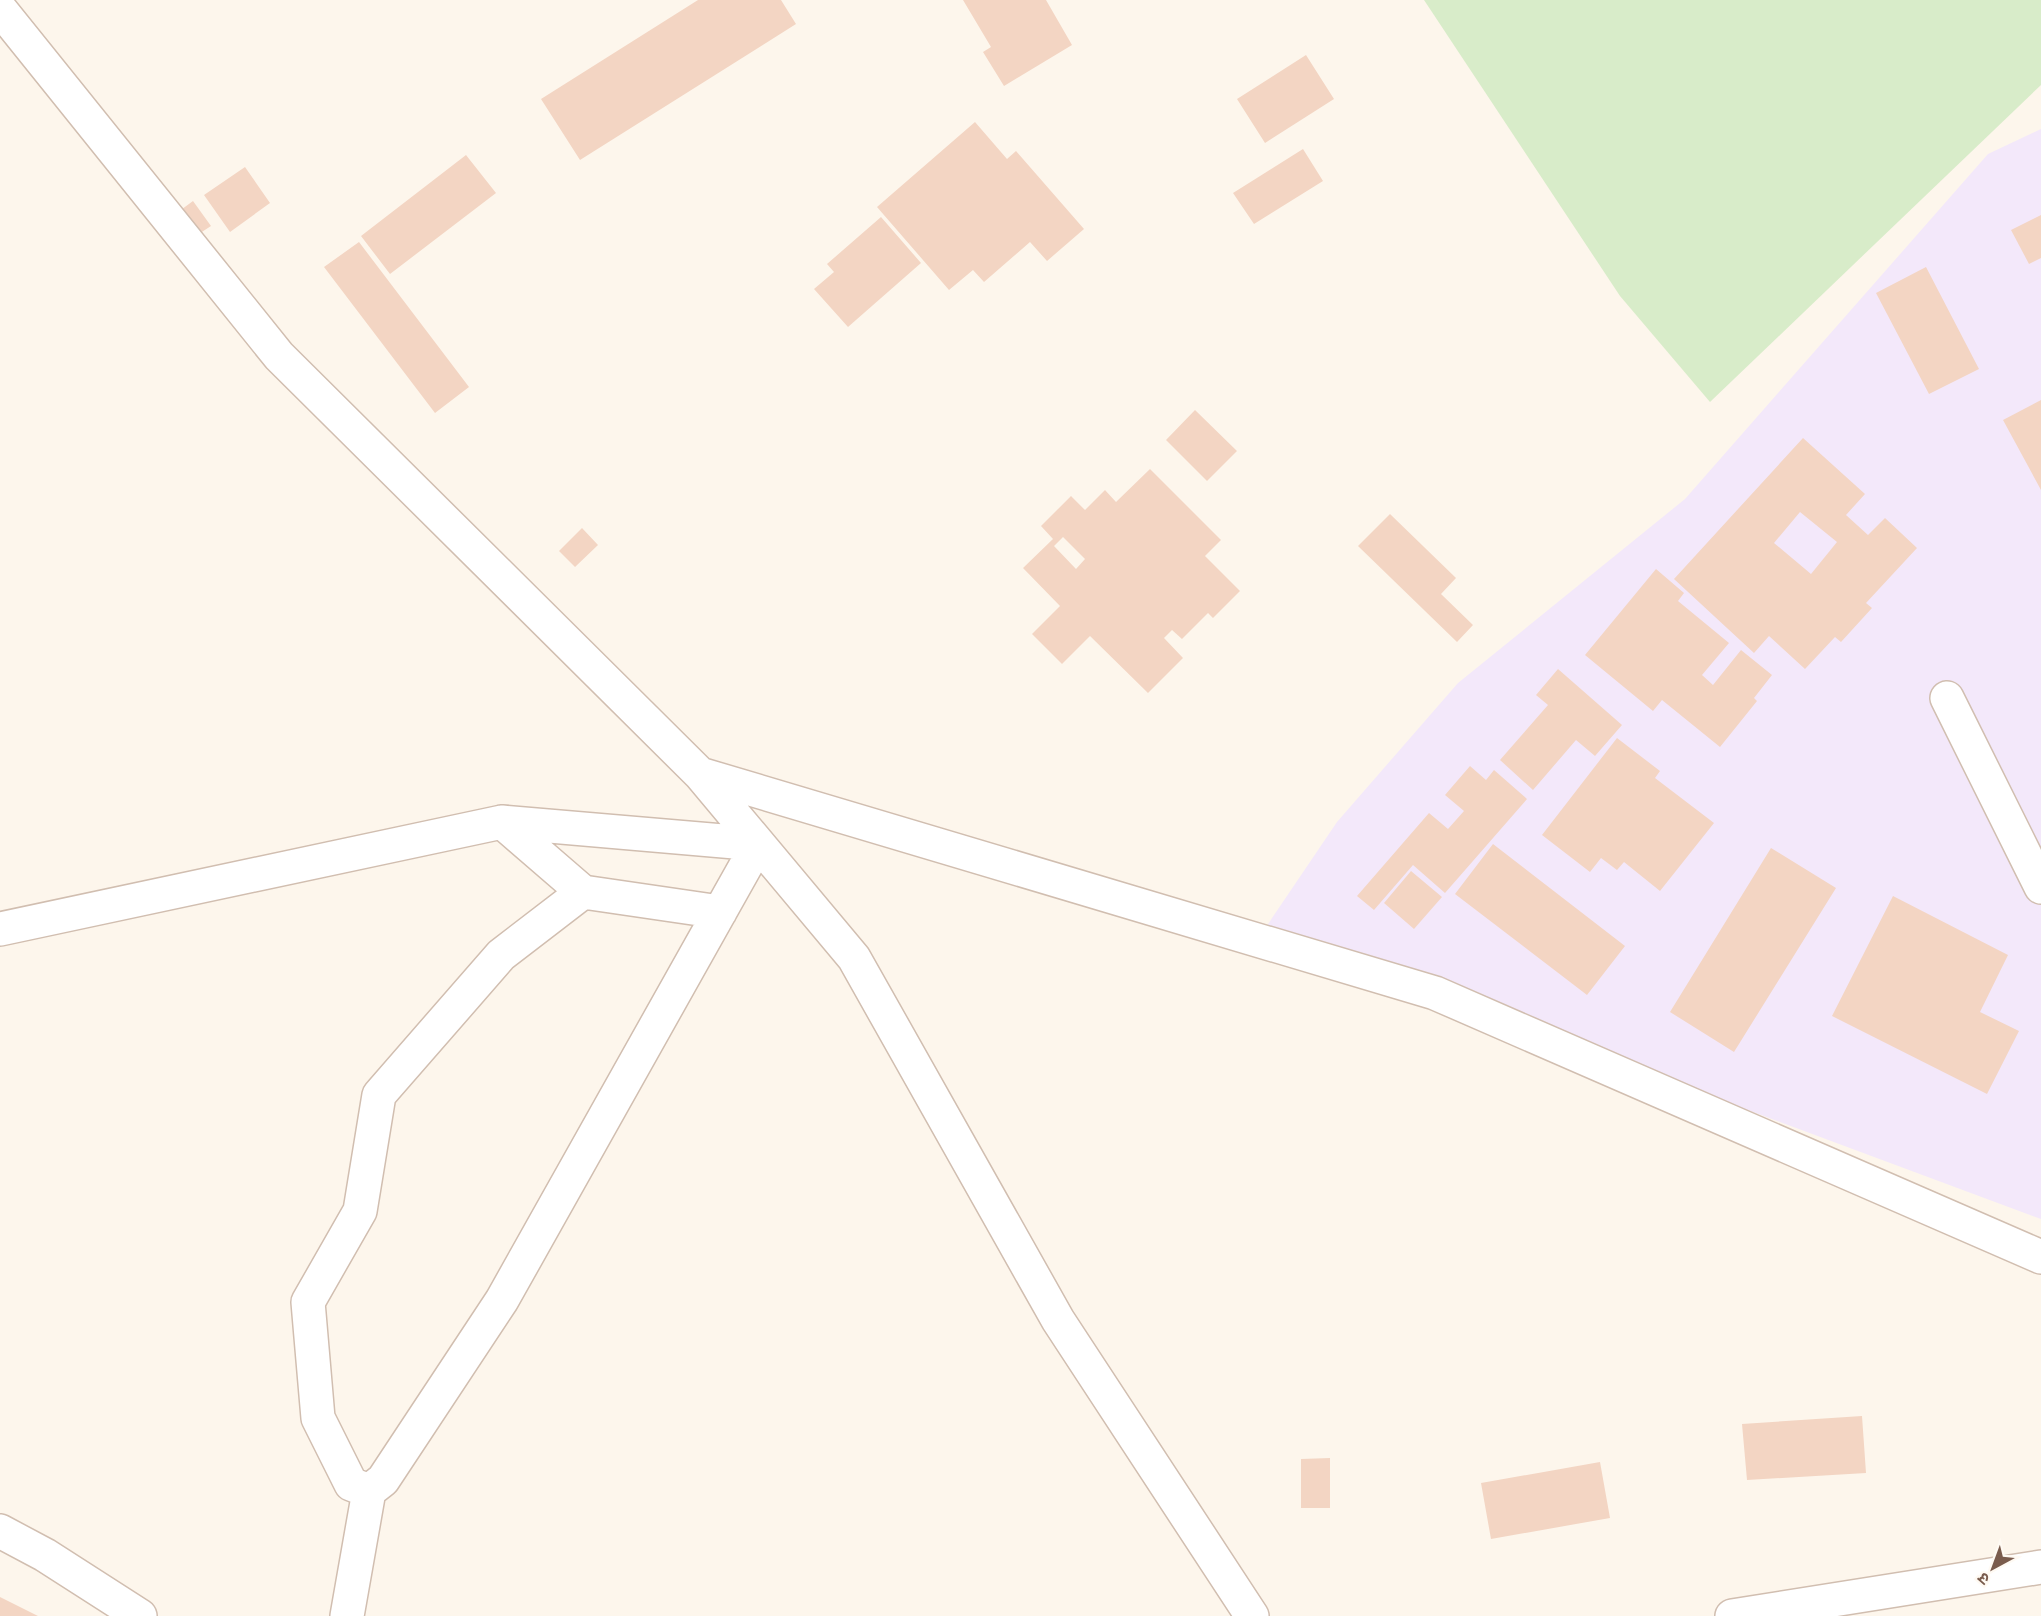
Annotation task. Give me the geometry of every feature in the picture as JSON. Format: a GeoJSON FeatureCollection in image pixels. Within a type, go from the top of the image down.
{"type":"FeatureCollection","features":[{"type":"Feature","properties":{"kind":"street"},"geometry":{"type":"LineString","coordinates":[[0,9],[279,356],[700,774],[854,958],[1058,1320],[1252,1616]]}},
{"type":"Feature","properties":{"kind":"street"},"geometry":{"type":"LineString","coordinates":[[1947,698],[2041,887]]}},
{"type":"Feature","properties":{"kind":"street"},"geometry":{"type":"LineString","coordinates":[[700,774],[1436,993],[2041,1257]]}},
{"type":"Feature","properties":{"kind":"street"},"geometry":{"type":"LineString","coordinates":[[0,929],[502,822],[758,844]]}},
{"type":"Feature","properties":{"kind":"street"},"geometry":{"type":"LineString","coordinates":[[502,822],[583,892],[720,912]]}},
{"type":"Feature","properties":{"kind":"street"},"geometry":{"type":"LineString","coordinates":[[347,1616],[369,1491],[383,1480],[502,1300],[758,844]]}},
{"type":"Feature","properties":{"kind":"street"},"geometry":{"type":"LineString","coordinates":[[369,1491],[351,1484],[318,1418],[308,1302],[360,1211],[379,1095],[501,955],[583,892]]}},
{"type":"Feature","properties":{"kind":"street"},"geometry":{"type":"LineString","coordinates":[[0,1531],[45,1555],[140,1616]]}},
{"type":"Feature","properties":{"kind":"street"},"geometry":{"type":"LineString","coordinates":[[1732,1616],[2041,1568]]}},
{"type":"Feature","properties":{"kind":"shaded area"},"geometry":{"type":"Polygon","coordinates":[[[2041,129],[2041,1219],[1264,930],[1337,822],[1458,683],[1685,499],[1988,154],[2041,129]]]}},
{"type":"Feature","properties":{"kind":"green space"},"geometry":{"type":"Polygon","coordinates":[[[1424,0],[2041,0],[2041,85],[1710,402],[1620,296],[1424,0]]]}},
{"type":"Feature","properties":{"kind":"building"},"geometry":{"type":"Polygon","coordinates":[[[698,0],[781,0],[796,24],[580,160],[541,99],[698,0]]]}},
{"type":"Feature","properties":{"kind":"building"},"geometry":{"type":"Polygon","coordinates":[[[963,0],[1046,0],[1072,45],[1004,86],[983,52],[991,47],[963,0]]]}},
{"type":"Feature","properties":{"kind":"building"},"geometry":{"type":"Polygon","coordinates":[[[1306,55],[1334,99],[1265,143],[1237,99],[1306,55]]]}},
{"type":"Feature","properties":{"kind":"building"},"geometry":{"type":"Polygon","coordinates":[[[975,122],[1007,159],[1016,151],[1084,229],[1047,261],[1030,242],[984,282],[973,270],[949,290],[877,207],[975,122]]]}},
{"type":"Feature","properties":{"kind":"building"},"geometry":{"type":"Polygon","coordinates":[[[1303,149],[1323,181],[1254,224],[1233,193],[1303,149]]]}},
{"type":"Feature","properties":{"kind":"building"},"geometry":{"type":"Polygon","coordinates":[[[466,155],[496,193],[390,274],[361,236],[466,155]]]}},
{"type":"Feature","properties":{"kind":"building"},"geometry":{"type":"Polygon","coordinates":[[[245,167],[270,203],[230,232],[204,195],[245,167]]]}},
{"type":"Feature","properties":{"kind":"building"},"geometry":{"type":"Polygon","coordinates":[[[193,201],[211,226],[191,239],[174,215],[193,201]]]}},
{"type":"Feature","properties":{"kind":"building"},"geometry":{"type":"Polygon","coordinates":[[[2041,215],[2041,258],[2029,264],[2011,230],[2041,215]]]}},
{"type":"Feature","properties":{"kind":"building"},"geometry":{"type":"Polygon","coordinates":[[[881,217],[921,263],[848,327],[814,289],[834,272],[827,264],[881,217]]]}},
{"type":"Feature","properties":{"kind":"building"},"geometry":{"type":"Polygon","coordinates":[[[359,242],[469,387],[435,413],[324,267],[359,242]]]}},
{"type":"Feature","properties":{"kind":"building"},"geometry":{"type":"Polygon","coordinates":[[[1926,267],[1979,369],[1929,394],[1876,293],[1926,267]]]}},
{"type":"Feature","properties":{"kind":"building"},"geometry":{"type":"Polygon","coordinates":[[[2041,400],[2041,490],[2003,420],[2041,400]]]}},
{"type":"Feature","properties":{"kind":"building"},"geometry":{"type":"Polygon","coordinates":[[[1195,410],[1237,451],[1207,481],[1166,440],[1195,410]]]}},
{"type":"Feature","properties":{"kind":"building"},"geometry":{"type":"Polygon","coordinates":[[[1803,438],[1865,494],[1846,515],[1868,535],[1885,518],[1917,548],[1866,603],[1872,608],[1841,642],[1835,637],[1805,669],[1769,636],[1754,653],[1674,579],[1803,438]],[[1800,512],[1774,543],[1811,574],[1837,542],[1800,512]]]}},
{"type":"Feature","properties":{"kind":"building"},"geometry":{"type":"Polygon","coordinates":[[[1150,469],[1221,540],[1205,556],[1240,591],[1213,618],[1208,613],[1182,639],[1172,630],[1164,638],[1183,658],[1148,693],[1090,636],[1062,664],[1032,634],[1060,606],[1023,568],[1053,539],[1041,526],[1071,496],[1085,510],[1105,490],[1116,502],[1150,469]],[[1063,537],[1054,546],[1076,569],[1085,559],[1063,537]]]}},
{"type":"Feature","properties":{"kind":"building"},"geometry":{"type":"Polygon","coordinates":[[[1390,514],[1456,578],[1441,594],[1473,625],[1457,642],[1358,546],[1390,514]]]}},
{"type":"Feature","properties":{"kind":"building"},"geometry":{"type":"Polygon","coordinates":[[[582,528],[598,545],[575,567],[559,551],[582,528]]]}},
{"type":"Feature","properties":{"kind":"building"},"geometry":{"type":"Polygon","coordinates":[[[1656,569],[1684,593],[1678,601],[1729,643],[1702,675],[1713,685],[1741,650],[1772,675],[1754,698],[1757,701],[1720,747],[1662,700],[1653,711],[1585,655],[1656,569]]]}},
{"type":"Feature","properties":{"kind":"building"},"geometry":{"type":"Polygon","coordinates":[[[1558,669],[1622,725],[1595,756],[1576,740],[1533,790],[1500,760],[1548,705],[1536,695],[1558,669]]]}},
{"type":"Feature","properties":{"kind":"building"},"geometry":{"type":"Polygon","coordinates":[[[1617,738],[1660,771],[1655,778],[1714,823],[1660,891],[1624,862],[1617,870],[1601,858],[1590,872],[1542,835],[1617,738]]]}},
{"type":"Feature","properties":{"kind":"building"},"geometry":{"type":"Polygon","coordinates":[[[1470,766],[1486,780],[1494,770],[1527,799],[1445,893],[1413,865],[1374,910],[1357,896],[1429,813],[1448,829],[1464,811],[1445,795],[1470,766]]]}},
{"type":"Feature","properties":{"kind":"building"},"geometry":{"type":"Polygon","coordinates":[[[1493,844],[1625,946],[1587,995],[1455,894],[1493,844]]]}},
{"type":"Feature","properties":{"kind":"building"},"geometry":{"type":"Polygon","coordinates":[[[1771,848],[1836,888],[1734,1052],[1670,1012],[1771,848]]]}},
{"type":"Feature","properties":{"kind":"building"},"geometry":{"type":"Polygon","coordinates":[[[1411,871],[1442,897],[1414,929],[1384,903],[1411,871]]]}},
{"type":"Feature","properties":{"kind":"building"},"geometry":{"type":"Polygon","coordinates":[[[1893,896],[2008,955],[1980,1012],[2019,1031],[1987,1094],[1832,1016],[1893,896]]]}},
{"type":"Feature","properties":{"kind":"building"},"geometry":{"type":"Polygon","coordinates":[[[1862,1416],[1866,1473],[1747,1480],[1742,1424],[1862,1416]]]}},
{"type":"Feature","properties":{"kind":"building"},"geometry":{"type":"Polygon","coordinates":[[[1330,1458],[1330,1508],[1301,1508],[1301,1459],[1330,1458]]]}},
{"type":"Feature","properties":{"kind":"building"},"geometry":{"type":"Polygon","coordinates":[[[1600,1462],[1610,1518],[1491,1539],[1481,1483],[1600,1462]]]}},
{"type":"Feature","properties":{"kind":"building"},"geometry":{"type":"Polygon","coordinates":[[[0,1597],[38,1616],[0,1616],[0,1597]]]}}]}
